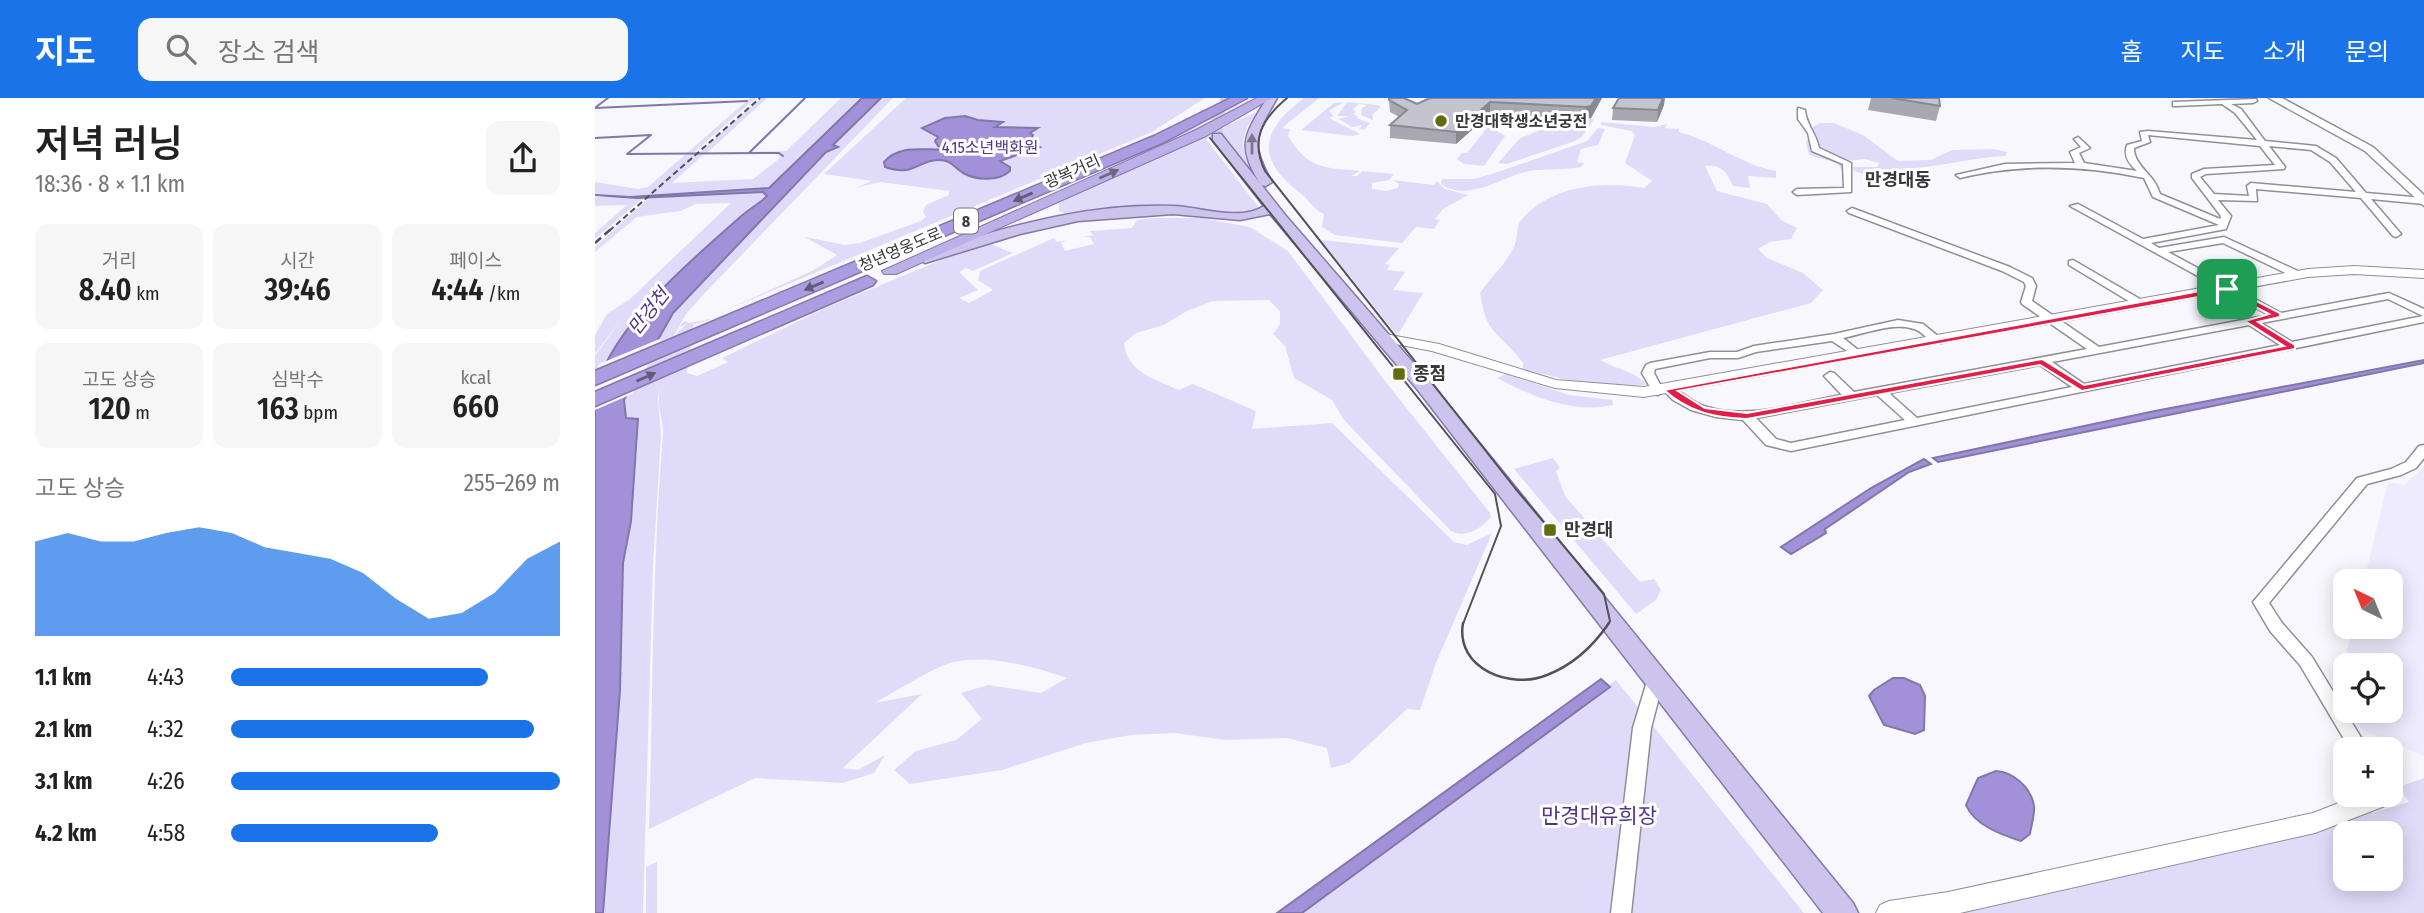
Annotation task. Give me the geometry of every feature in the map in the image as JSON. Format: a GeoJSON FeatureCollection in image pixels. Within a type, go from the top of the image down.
{"type":"FeatureCollection","features":[{"type":"Feature","properties":{"kind":"highway","name":"청년영웅도로"},"geometry":{"type":"LineString","coordinates":[[595,400],[692,347],[1159,139],[1241,98]]}},
{"type":"Feature","properties":{"kind":"highway","name":"광복거리"},"geometry":{"type":"LineString","coordinates":[[890,271],[1211,129],[1266,98]]}},
{"type":"Feature","properties":{"kind":"highway","name":"청년영웅도로"},"geometry":{"type":"LineString","coordinates":[[595,379],[692,347],[890,271]]}},
{"type":"Feature","properties":{"kind":"main road"},"geometry":{"type":"LineString","coordinates":[[1272,98],[1253,128],[1250,145],[1252,158],[1258,171],[1293,215],[1305,236],[1306,245]]}},
{"type":"Feature","properties":{"kind":"main road"},"geometry":{"type":"LineString","coordinates":[[2274,98],[2369,149],[2424,202]]}},
{"type":"Feature","properties":{"kind":"main road"},"geometry":{"type":"LineString","coordinates":[[1217,137],[1385,338],[1842,913]]}},
{"type":"Feature","properties":{"kind":"main road"},"geometry":{"type":"LineString","coordinates":[[1061,196],[1054,211],[1066,216],[1157,210],[1242,216],[1264,213],[1272,206]]}},
{"type":"Feature","properties":{"kind":"main road"},"geometry":{"type":"LineString","coordinates":[[890,271],[994,236],[1081,216]]}},
{"type":"Feature","properties":{"kind":"main road"},"geometry":{"type":"LineString","coordinates":[[1242,216],[1306,245]]}},
{"type":"Feature","properties":{"kind":"street"},"geometry":{"type":"LineString","coordinates":[[2176,104],[2253,101]]}},
{"type":"Feature","properties":{"kind":"street"},"geometry":{"type":"LineString","coordinates":[[2140,242],[2223,227],[2226,216],[2195,176],[2239,169],[2280,169],[2238,111],[2223,102]]}},
{"type":"Feature","properties":{"kind":"street"},"geometry":{"type":"LineString","coordinates":[[1797,192],[1848,190],[1847,163],[1815,149],[1812,133],[1802,119],[1801,110]]}},
{"type":"Feature","properties":{"kind":"street"},"geometry":{"type":"LineString","coordinates":[[2223,222],[2162,199],[2130,159],[2129,150],[2146,142],[2145,133],[2313,148],[2333,160],[2396,234]]}},
{"type":"Feature","properties":{"kind":"street"},"geometry":{"type":"LineString","coordinates":[[2078,139],[2086,148],[2074,152],[2082,167]]}},
{"type":"Feature","properties":{"kind":"street"},"geometry":{"type":"LineString","coordinates":[[1960,175],[2009,165],[2082,167],[2145,175]]}},
{"type":"Feature","properties":{"kind":"street"},"geometry":{"type":"LineString","coordinates":[[2212,197],[2254,198],[2256,195],[2251,186],[2424,202]]}},
{"type":"Feature","properties":{"kind":"street"},"geometry":{"type":"LineString","coordinates":[[2075,206],[2277,315]]}},
{"type":"Feature","properties":{"kind":"street"},"geometry":{"type":"LineString","coordinates":[[1852,211],[2018,274],[2028,280],[2031,286],[2026,302],[2036,313],[2054,320],[2098,351]]}},
{"type":"Feature","properties":{"kind":"street"},"geometry":{"type":"LineString","coordinates":[[2157,251],[2224,240],[2298,275]]}},
{"type":"Feature","properties":{"kind":"street"},"geometry":{"type":"LineString","coordinates":[[2073,263],[2141,304]]}},
{"type":"Feature","properties":{"kind":"street"},"geometry":{"type":"LineString","coordinates":[[1385,338],[1403,339],[1555,384],[1617,391],[1663,390],[2298,275],[2354,270],[2424,274]]}},
{"type":"Feature","properties":{"kind":"street"},"geometry":{"type":"LineString","coordinates":[[1938,341],[1908,322],[1834,337],[1804,339],[1745,353],[1710,355],[1650,367],[1648,373],[1651,383],[1702,410],[1717,415],[1747,416],[2389,296],[2424,313]]}},
{"type":"Feature","properties":{"kind":"street"},"geometry":{"type":"LineString","coordinates":[[1747,416],[1771,442],[1783,447],[2424,319]]}},
{"type":"Feature","properties":{"kind":"street"},"geometry":{"type":"LineString","coordinates":[[2250,321],[2292,347]]}},
{"type":"Feature","properties":{"kind":"street"},"geometry":{"type":"LineString","coordinates":[[1834,337],[1858,355]]}},
{"type":"Feature","properties":{"kind":"street"},"geometry":{"type":"LineString","coordinates":[[1745,353],[1762,373]]}},
{"type":"Feature","properties":{"kind":"street"},"geometry":{"type":"LineString","coordinates":[[2042,361],[2082,388]]}},
{"type":"Feature","properties":{"kind":"street"},"geometry":{"type":"LineString","coordinates":[[1830,376],[1852,397]]}},
{"type":"Feature","properties":{"kind":"street"},"geometry":{"type":"LineString","coordinates":[[1880,392],[1915,422]]}},
{"type":"Feature","properties":{"kind":"street"},"geometry":{"type":"LineString","coordinates":[[2352,737],[2306,661],[2276,627],[2261,602],[2362,481],[2411,465],[2424,449]]}},
{"type":"Feature","properties":{"kind":"street"},"geometry":{"type":"LineString","coordinates":[[1621,913],[1642,727],[1655,678]]}},
{"type":"Feature","properties":{"kind":"street"},"geometry":{"type":"LineString","coordinates":[[1889,913],[1948,904],[2315,823],[2356,807]]}},
{"type":"Feature","properties":{"kind":"shaded area"},"geometry":{"type":"Polygon","coordinates":[[[2424,467],[2424,756],[2403,747],[2403,737],[2379,737],[2362,730],[2357,723],[2403,723],[2403,653],[2346,653],[2350,639],[2403,639],[2403,569],[2367,569],[2388,482],[2404,485],[2424,467]]]}},
{"type":"Feature","properties":{"kind":"green space"},"geometry":{"type":"Polygon","coordinates":[[[750,98],[756,98],[693,153],[700,152],[761,98],[767,98],[707,153],[786,151],[841,98],[862,98],[769,188],[757,190],[761,185],[755,190],[631,197],[644,197],[595,239],[595,233],[627,205],[595,206],[595,197],[628,197],[595,195],[595,182],[638,189],[648,187],[750,98]],[[704,154],[672,183],[753,179],[780,158],[778,154],[704,154]]]}},
{"type":"Feature","properties":{"kind":"green space"},"geometry":{"type":"Polygon","coordinates":[[[881,98],[893,98],[704,294],[686,314],[669,344],[658,397],[661,436],[653,565],[643,913],[603,913],[620,690],[623,563],[631,521],[638,441],[622,406],[673,313],[826,152],[836,149],[832,146],[881,98]]]}},
{"type":"Feature","properties":{"kind":"green space","name":"4.15소년백화원"},"geometry":{"type":"Polygon","coordinates":[[[906,98],[1205,98],[1152,132],[719,313],[814,270],[837,255],[805,237],[845,245],[860,243],[921,221],[926,217],[923,212],[926,205],[949,195],[949,191],[880,182],[855,188],[872,181],[824,174],[906,98]]]}},
{"type":"Feature","properties":{"kind":"green space"},"geometry":{"type":"Polygon","coordinates":[[[1255,98],[1204,126],[714,337],[1201,125],[1255,98]]]}},
{"type":"Feature","properties":{"kind":"green space"},"geometry":{"type":"Polygon","coordinates":[[[1304,98],[1319,98],[1282,128],[1290,129],[1288,136],[1310,161],[1326,167],[1360,171],[1351,176],[1357,176],[1362,171],[1394,174],[1389,180],[1372,183],[1372,189],[1386,191],[1398,188],[1399,184],[1392,180],[1434,185],[1437,181],[1445,189],[1468,195],[1443,209],[1435,219],[1440,220],[1434,229],[1416,227],[1402,243],[1335,235],[1322,227],[1324,214],[1285,180],[1270,156],[1272,133],[1279,122],[1304,98]]]}},
{"type":"Feature","properties":{"kind":"green space"},"geometry":{"type":"Polygon","coordinates":[[[1344,102],[1329,111],[1334,116],[1329,118],[1360,134],[1352,136],[1301,130],[1334,103],[1344,102]]]}},
{"type":"Feature","properties":{"kind":"green space"},"geometry":{"type":"Polygon","coordinates":[[[1347,102],[1381,107],[1373,114],[1373,120],[1361,115],[1362,108],[1367,105],[1359,104],[1353,109],[1356,112],[1353,114],[1358,116],[1356,118],[1370,123],[1364,130],[1359,129],[1362,125],[1352,127],[1339,119],[1349,116],[1337,116],[1347,102]]]}},
{"type":"Feature","properties":{"kind":"green space"},"geometry":{"type":"Polygon","coordinates":[[[1257,112],[1246,131],[1244,148],[1249,166],[1261,185],[1221,136],[1206,139],[1260,209],[1243,214],[1191,209],[1070,215],[1059,211],[1059,204],[1063,200],[1257,112]]]}},
{"type":"Feature","properties":{"kind":"green space"},"geometry":{"type":"Polygon","coordinates":[[[1514,118],[1494,124],[1494,129],[1505,136],[1484,166],[1464,164],[1457,159],[1462,153],[1467,153],[1491,123],[1514,118]]]}},
{"type":"Feature","properties":{"kind":"green space"},"geometry":{"type":"Polygon","coordinates":[[[1560,118],[1594,119],[1582,137],[1575,141],[1507,164],[1498,163],[1520,138],[1546,128],[1537,120],[1556,122],[1560,118]]]}},
{"type":"Feature","properties":{"kind":"green space"},"geometry":{"type":"Polygon","coordinates":[[[1601,122],[1654,127],[1667,124],[1665,128],[1679,129],[1679,132],[1705,141],[1750,163],[1776,171],[1776,178],[1748,176],[1750,188],[1733,186],[1723,170],[1715,166],[1705,166],[1717,191],[1767,204],[1781,220],[1797,228],[1791,239],[1770,242],[1758,249],[1767,258],[1803,273],[1823,290],[1811,303],[1600,360],[1631,373],[1647,385],[1583,384],[1523,369],[1523,363],[1515,352],[1490,326],[1480,293],[1512,251],[1520,221],[1534,208],[1563,192],[1612,185],[1644,188],[1652,181],[1625,163],[1635,135],[1631,131],[1601,125],[1601,122]]]}},
{"type":"Feature","properties":{"kind":"green space"},"geometry":{"type":"Polygon","coordinates":[[[1834,123],[1863,135],[1898,161],[1931,160],[1952,150],[1993,149],[2007,152],[2005,156],[1919,168],[1890,169],[1889,173],[1865,175],[1854,171],[1853,167],[1877,167],[1879,163],[1865,159],[1846,161],[1843,165],[1844,173],[1837,163],[1809,155],[1806,143],[1814,126],[1834,123]]]}},
{"type":"Feature","properties":{"kind":"green space"},"geometry":{"type":"Polygon","coordinates":[[[1598,128],[1605,129],[1598,145],[1581,149],[1577,162],[1584,163],[1581,167],[1525,172],[1489,186],[1464,191],[1452,190],[1441,184],[1442,179],[1473,179],[1492,174],[1587,141],[1598,128]]]}},
{"type":"Feature","properties":{"kind":"green space"},"geometry":{"type":"Polygon","coordinates":[[[763,192],[767,196],[741,216],[634,320],[595,389],[595,356],[622,318],[595,354],[595,335],[607,314],[630,299],[731,203],[696,204],[680,211],[637,217],[595,252],[595,247],[650,197],[763,192]]]}},
{"type":"Feature","properties":{"kind":"green space"},"geometry":{"type":"Polygon","coordinates":[[[1201,218],[1250,227],[1288,251],[1385,381],[1490,513],[1491,517],[1473,531],[1462,534],[1451,531],[1344,420],[1332,400],[1294,378],[1285,346],[1273,334],[1280,324],[1280,311],[1269,300],[1213,301],[1187,311],[1164,325],[1136,333],[1124,343],[1130,361],[1151,378],[1179,390],[1193,384],[1256,411],[1252,429],[1332,423],[1454,542],[1467,545],[1492,533],[1436,663],[1420,710],[1407,709],[1349,763],[1331,768],[1327,748],[1287,738],[1226,740],[1174,733],[1131,735],[1086,743],[1002,770],[910,784],[894,770],[916,751],[956,740],[982,719],[961,693],[988,685],[1041,693],[1067,678],[994,660],[964,660],[933,670],[874,703],[922,694],[843,768],[858,770],[885,755],[874,773],[843,783],[755,778],[649,829],[655,582],[663,434],[659,397],[669,347],[679,330],[686,325],[679,327],[684,321],[690,323],[714,318],[693,325],[687,373],[697,376],[728,362],[722,358],[828,307],[963,251],[988,243],[1013,253],[973,271],[966,268],[959,272],[978,290],[959,298],[969,303],[993,290],[978,280],[980,271],[1054,238],[1057,242],[1066,240],[1061,243],[1065,251],[1094,244],[1090,237],[1084,237],[1093,235],[1090,231],[1132,228],[1137,220],[1201,218]]]}},
{"type":"Feature","properties":{"kind":"green space"},"geometry":{"type":"Polygon","coordinates":[[[1321,240],[1399,248],[1385,264],[1390,265],[1387,270],[1405,272],[1393,290],[1423,293],[1400,331],[1396,334],[1321,240]]]}},
{"type":"Feature","properties":{"kind":"green space"},"geometry":{"type":"Polygon","coordinates":[[[1506,374],[1569,395],[1612,400],[1613,405],[1583,407],[1553,402],[1497,378],[1506,374]]]}},
{"type":"Feature","properties":{"kind":"green space"},"geometry":{"type":"Polygon","coordinates":[[[1553,458],[1560,468],[1556,471],[1565,496],[1640,582],[1654,579],[1661,590],[1656,600],[1636,614],[1514,469],[1553,458]]]}},
{"type":"Feature","properties":{"kind":"green space","name":"만경대유희장"},"geometry":{"type":"Polygon","coordinates":[[[1616,680],[1804,913],[1296,913],[1616,680]]]}},
{"type":"Feature","properties":{"kind":"green space"},"geometry":{"type":"Polygon","coordinates":[[[2424,778],[2424,913],[1945,913],[2333,823],[2333,891],[2403,891],[2403,821],[2340,821],[2361,816],[2365,811],[2372,813],[2403,807],[2403,804],[2409,802],[2403,793],[2403,786],[2424,778]]]}},
{"type":"Feature","properties":{"kind":"green space"},"geometry":{"type":"Polygon","coordinates":[[[657,862],[657,913],[646,913],[646,867],[657,862]]]}},
{"type":"Feature","properties":{"kind":"water","name":"만겅천"},"geometry":{"type":"Polygon","coordinates":[[[862,98],[881,98],[833,145],[838,147],[826,152],[673,313],[624,400],[626,418],[638,419],[631,521],[623,563],[620,690],[603,913],[595,913],[595,389],[605,364],[619,341],[655,296],[741,216],[767,196],[763,192],[637,198],[595,195],[630,197],[769,188],[862,98]]]}},
{"type":"Feature","properties":{"kind":"water"},"geometry":{"type":"Polygon","coordinates":[[[965,116],[1003,122],[995,127],[1038,128],[1030,133],[1033,135],[1030,142],[1040,147],[1000,161],[1010,167],[1010,171],[993,178],[968,175],[943,160],[903,170],[885,167],[884,162],[899,152],[951,149],[938,146],[935,141],[938,137],[922,128],[945,118],[965,116]]]}},
{"type":"Feature","properties":{"kind":"water"},"geometry":{"type":"Polygon","coordinates":[[[2424,360],[2424,363],[1938,462],[1933,458],[2155,411],[2424,360]]]}},
{"type":"Feature","properties":{"kind":"water"},"geometry":{"type":"Polygon","coordinates":[[[1924,459],[1931,464],[1909,472],[1825,529],[1826,533],[1791,554],[1781,547],[1871,488],[1924,459]]]}},
{"type":"Feature","properties":{"kind":"water"},"geometry":{"type":"Polygon","coordinates":[[[1893,678],[1904,678],[1920,685],[1925,696],[1924,730],[1915,734],[1884,725],[1869,696],[1893,678]]]}},
{"type":"Feature","properties":{"kind":"water"},"geometry":{"type":"Polygon","coordinates":[[[1601,679],[1610,687],[1302,913],[1277,913],[1601,679]]]}},
{"type":"Feature","properties":{"kind":"water"},"geometry":{"type":"Polygon","coordinates":[[[1996,771],[2015,778],[2025,787],[2032,799],[2034,809],[2030,834],[2021,841],[1982,824],[1966,805],[1978,778],[1996,771]]]}},
{"type":"Feature","properties":{"kind":"pier"},"geometry":{"type":"Polygon","coordinates":[[[662,338],[632,394],[595,410],[595,378],[599,364],[662,338]]]}},
{"type":"Feature","properties":{"kind":"building"},"geometry":{"type":"Polygon","coordinates":[[[1389,98],[1404,98],[1417,104],[1430,98],[1596,98],[1591,106],[1586,107],[1490,102],[1456,132],[1390,125],[1407,110],[1389,98]]]}},
{"type":"Feature","properties":{"kind":"building"},"geometry":{"type":"Polygon","coordinates":[[[1619,98],[1663,98],[1658,110],[1613,108],[1619,98]]]}},
{"type":"Feature","properties":{"kind":"building"},"geometry":{"type":"Polygon","coordinates":[[[1892,98],[1939,98],[1940,106],[1892,98]]]}},
{"type":"Feature","properties":{"kind":"waterway"},"geometry":{"type":"LineString","coordinates":[[596,107],[608,98]]}},
{"type":"Feature","properties":{"kind":"waterway"},"geometry":{"type":"LineString","coordinates":[[749,153],[805,98]]}},
{"type":"Feature","properties":{"kind":"waterway"},"geometry":{"type":"LineString","coordinates":[[595,108],[747,101]]}},
{"type":"Feature","properties":{"kind":"waterway"},"geometry":{"type":"LineString","coordinates":[[595,138],[651,135],[627,154],[779,153],[783,156]]}},
{"type":"Feature","properties":{"kind":"tunnel"},"geometry":{"type":"LineString","coordinates":[[1217,137],[1215,116],[1229,98]]}},
{"type":"Feature","properties":{"kind":"tram line"},"geometry":{"type":"LineString","coordinates":[[1287,98],[1271,114],[1261,131],[1259,149],[1265,171],[1515,488],[1604,594],[1610,621],[1608,624]]}},
{"type":"Feature","properties":{"kind":"tram line"},"geometry":{"type":"LineString","coordinates":[[1210,138],[1495,494],[1501,526],[1463,624]]}},
{"type":"Feature","properties":{"kind":"tram line"},"geometry":{"type":"LineString","coordinates":[[1463,624],[1463,639],[1468,653],[1477,664],[1489,672],[1518,680],[1547,675],[1566,666],[1590,646],[1609,623]]}},
{"type":"Feature","properties":{"kind":"railway"},"geometry":{"type":"LineString","coordinates":[[609,231],[760,98]]}},
{"type":"Feature","properties":{"kind":"railway"},"geometry":{"type":"LineString","coordinates":[[595,243],[611,229]]}},
{"type":"Feature","properties":{"kind":"place","name":"만경대학생소년궁전"},"geometry":{"type":"Point","coordinates":[1441,121]}},
{"type":"Feature","properties":{"kind":"place","name":"종점"},"geometry":{"type":"Point","coordinates":[1399,374]}},
{"type":"Feature","properties":{"kind":"place","name":"만경대"},"geometry":{"type":"Point","coordinates":[1550,530]}},
{"type":"Feature","properties":{"kind":"district","name":"만경대동"},"geometry":{"type":"Point","coordinates":[1898,180]}},
{"type":"Feature","properties":{"kind":"route"},"geometry":{"type":"LineString","coordinates":[[2227,289],[2277,315],[2250,321],[2292,347],[2082,388],[2042,361],[1747,416],[1717,415],[1702,410],[1674,396],[1669,390],[1815,363],[2227,289]]}}]}
